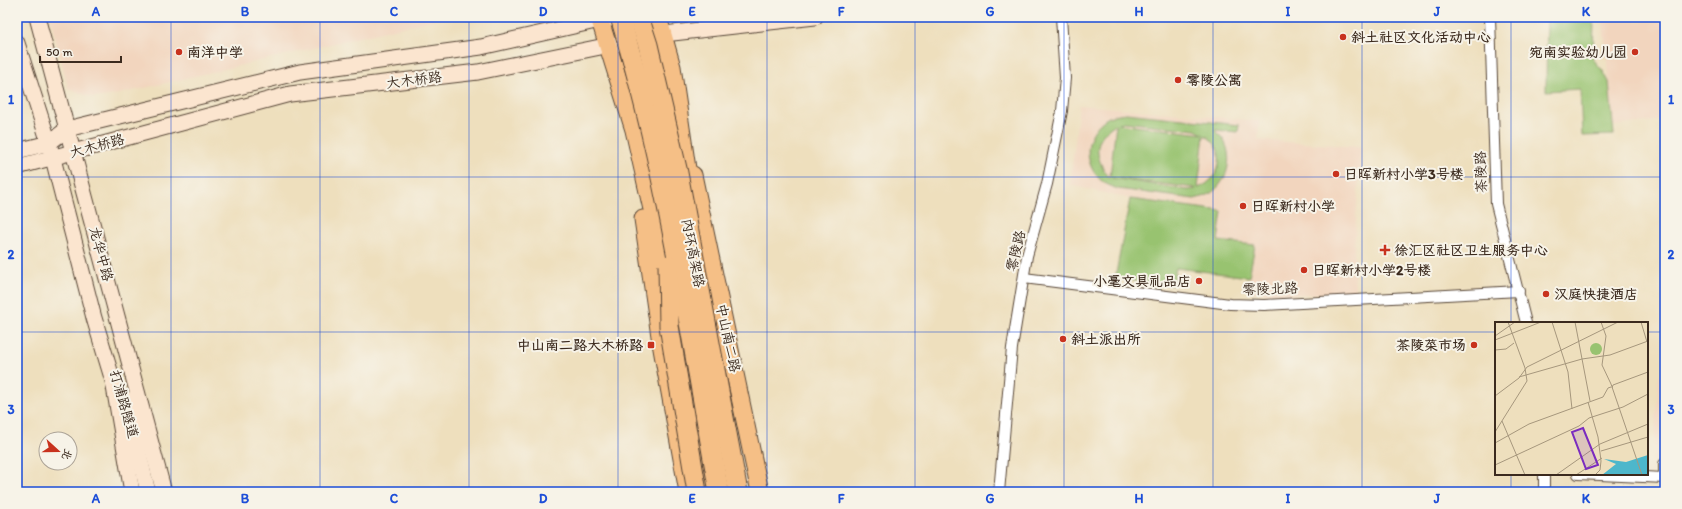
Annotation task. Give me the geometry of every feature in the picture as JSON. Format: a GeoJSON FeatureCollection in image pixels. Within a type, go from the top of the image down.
{"type":"FeatureCollection","features":[{"type":"Feature","properties":{"kind":"highway","name":"内环高架路"},"geometry":{"type":"LineString","coordinates":[[620,17],[676,211],[737,492]]}},
{"type":"Feature","properties":{"kind":"highway","name":"内环高架路"},"geometry":{"type":"LineString","coordinates":[[639,17],[648,45],[676,211],[719,492]]}},
{"type":"Feature","properties":{"kind":"highway"},"geometry":{"type":"LineString","coordinates":[[676,211],[669,326],[697,492]]}},
{"type":"Feature","properties":{"kind":"highway"},"geometry":{"type":"LineString","coordinates":[[676,211],[723,353],[750,492]]}},
{"type":"Feature","properties":{"kind":"main road","name":"中山南二路"},"geometry":{"type":"LineString","coordinates":[[658,17],[672,67],[697,195],[760,492]]}},
{"type":"Feature","properties":{"kind":"main road"},"geometry":{"type":"LineString","coordinates":[[599,18],[634,130],[680,336],[709,492]]}},
{"type":"Feature","properties":{"kind":"main road","name":"中山南二路"},"geometry":{"type":"LineString","coordinates":[[672,67],[702,277],[718,410],[737,492]]}},
{"type":"Feature","properties":{"kind":"main road"},"geometry":{"type":"LineString","coordinates":[[634,130],[636,170],[660,344],[688,492]]}},
{"type":"Feature","properties":{"kind":"street","name":"龙华中路"},"geometry":{"type":"LineString","coordinates":[[37,17],[164,492]]}},
{"type":"Feature","properties":{"kind":"street","name":"大木桥路"},"geometry":{"type":"LineString","coordinates":[[17,151],[49,143],[67,130],[300,72],[481,46],[599,18],[632,17]]}},
{"type":"Feature","properties":{"kind":"street","name":"大木桥路"},"geometry":{"type":"LineString","coordinates":[[17,167],[290,94],[478,72],[664,34],[816,17]]}},
{"type":"Feature","properties":{"kind":"street","name":"零陵路"},"geometry":{"type":"LineString","coordinates":[[999,492],[1012,348],[1028,256],[1047,184],[1062,112],[1065,78],[1061,17]]}},
{"type":"Feature","properties":{"kind":"street","name":"茶陵路"},"geometry":{"type":"LineString","coordinates":[[1490,17],[1496,204],[1526,322]]}},
{"type":"Feature","properties":{"kind":"street","name":"龙华中路"},"geometry":{"type":"LineString","coordinates":[[17,43],[49,143],[94,318],[113,381],[132,492]]}},
{"type":"Feature","properties":{"kind":"street","name":"零陵北路"},"geometry":{"type":"LineString","coordinates":[[1024,278],[1230,304],[1518,291]]}},
{"type":"Feature","properties":{"kind":"street","name":"打浦路隧道"},"geometry":{"type":"LineString","coordinates":[[94,318],[124,391],[148,492]]}},
{"type":"Feature","properties":{"kind":"street"},"geometry":{"type":"LineString","coordinates":[[1600,475],[1664,478],[1664,464]]}},
{"type":"Feature","properties":{"kind":"street"},"geometry":{"type":"LineString","coordinates":[[1544,475],[1544,492]]}},
{"type":"Feature","properties":{"kind":"shaded area","name":"南洋中学"},"geometry":{"type":"Polygon","coordinates":[[[50,17],[445,17],[115,95],[91,97],[68,88],[50,17]]]}},
{"type":"Feature","properties":{"kind":"shaded area","name":"宛南实验幼儿园"},"geometry":{"type":"Polygon","coordinates":[[[1603,21],[1664,22],[1664,120],[1613,126],[1603,21]]]}},
{"type":"Feature","properties":{"kind":"shaded area","name":"日晖新村小学"},"geometry":{"type":"Polygon","coordinates":[[[1079,105],[1259,121],[1258,140],[1361,147],[1354,249],[1355,293],[1277,295],[1249,291],[1249,277],[1176,268],[1173,285],[1115,279],[1130,199],[1070,185],[1079,105]]]}},
{"type":"Feature","properties":{"kind":"shaded area"},"geometry":{"type":"Polygon","coordinates":[[[1659,375],[1665,376],[1665,464],[1653,463],[1659,375]]]}},
{"type":"Feature","properties":{"kind":"green space"},"geometry":{"type":"Polygon","coordinates":[[[1547,17],[1594,17],[1593,59],[1603,71],[1609,82],[1614,135],[1582,136],[1580,89],[1546,91],[1547,17]]]}},
{"type":"Feature","properties":{"kind":"green space"},"geometry":{"type":"Polygon","coordinates":[[[1126,113],[1239,125],[1238,132],[1214,130],[1223,139],[1227,146],[1228,155],[1227,171],[1219,186],[1206,196],[1194,199],[1118,189],[1101,181],[1093,170],[1088,155],[1090,140],[1097,126],[1103,121],[1111,116],[1126,113]],[[1124,122],[1118,124],[1203,134],[1195,130],[1124,122]],[[1116,124],[1108,129],[1099,141],[1098,155],[1100,163],[1110,177],[1116,124]],[[1204,135],[1198,188],[1206,184],[1212,178],[1217,171],[1219,163],[1217,147],[1212,140],[1204,135]],[[1112,178],[1187,190],[1196,189],[1112,178]]]}},
{"type":"Feature","properties":{"kind":"green space"},"geometry":{"type":"Polygon","coordinates":[[[1130,199],[1222,211],[1218,241],[1255,245],[1249,277],[1176,268],[1173,285],[1115,279],[1130,199]]]}},
{"type":"Feature","properties":{"kind":"place","name":"斜土社区文化活动中心"},"geometry":{"type":"Point","coordinates":[1343,37]}},
{"type":"Feature","properties":{"kind":"place","name":"南洋中学"},"geometry":{"type":"Point","coordinates":[179,52]}},
{"type":"Feature","properties":{"kind":"place","name":"宛南实验幼儿园"},"geometry":{"type":"Point","coordinates":[1635,52]}},
{"type":"Feature","properties":{"kind":"place","name":"零陵公寓"},"geometry":{"type":"Point","coordinates":[1178,80]}},
{"type":"Feature","properties":{"kind":"place","name":"日晖新村小学3号楼"},"geometry":{"type":"Point","coordinates":[1336,174]}},
{"type":"Feature","properties":{"kind":"place","name":"日晖新村小学"},"geometry":{"type":"Point","coordinates":[1243,206]}},
{"type":"Feature","properties":{"kind":"place","name":"徐汇区社区卫生服务中心"},"geometry":{"type":"Point","coordinates":[1385,250]}},
{"type":"Feature","properties":{"kind":"place","name":"日晖新村小学2号楼"},"geometry":{"type":"Point","coordinates":[1304,270]}},
{"type":"Feature","properties":{"kind":"place","name":"小毫文具礼品店"},"geometry":{"type":"Point","coordinates":[1199,281]}},
{"type":"Feature","properties":{"kind":"place","name":"汉庭快捷酒店"},"geometry":{"type":"Point","coordinates":[1546,294]}},
{"type":"Feature","properties":{"kind":"place","name":"斜土派出所"},"geometry":{"type":"Point","coordinates":[1063,339]}},
{"type":"Feature","properties":{"kind":"place","name":"中山南二路大木桥路"},"geometry":{"type":"Point","coordinates":[651,345]}},
{"type":"Feature","properties":{"kind":"place","name":"茶陵菜市场"},"geometry":{"type":"Point","coordinates":[1474,345]}}]}
